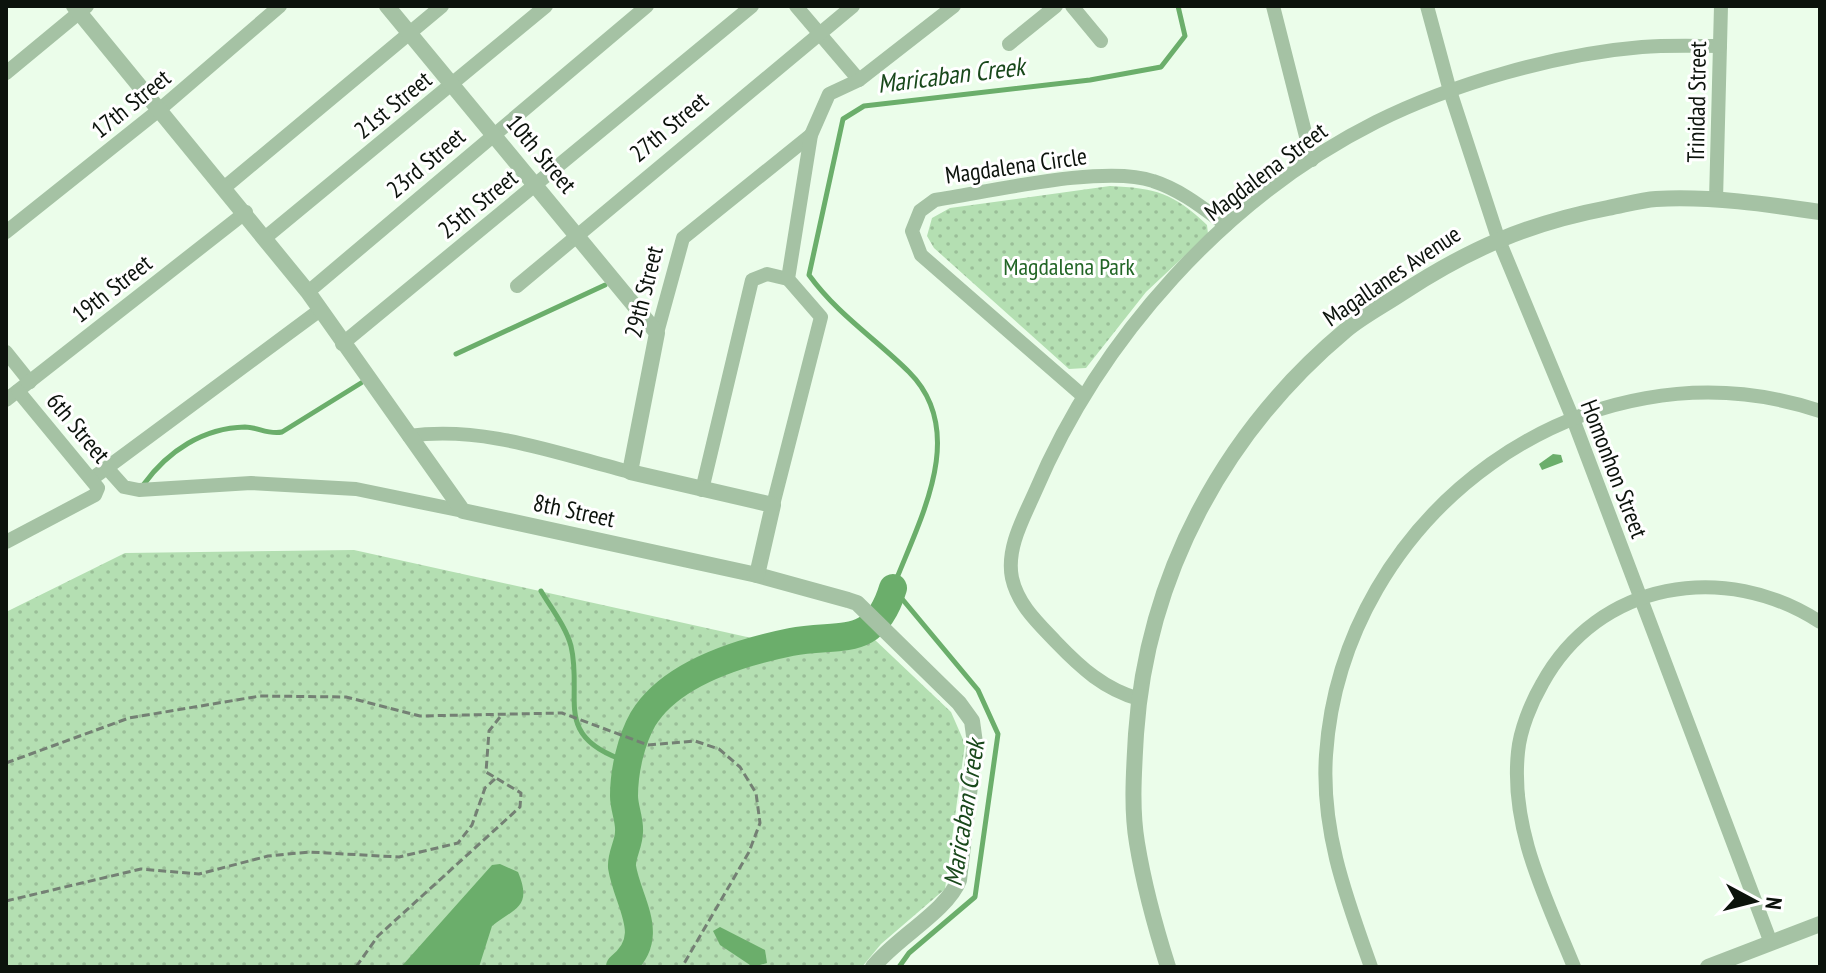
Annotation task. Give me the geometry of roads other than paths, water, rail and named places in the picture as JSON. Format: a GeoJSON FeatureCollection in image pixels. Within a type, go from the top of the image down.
{"type":"FeatureCollection","features":[{"type":"Feature","properties":{"kind":"street","name":"17th Street"},"geometry":{"type":"LineString","coordinates":[[6,232],[159,110],[280,6]]}},
{"type":"Feature","properties":{"kind":"street","name":"10th Street"},"geometry":{"type":"LineString","coordinates":[[387,6],[657,333]]}},
{"type":"Feature","properties":{"kind":"street"},"geometry":{"type":"LineString","coordinates":[[225,187],[442,6]]}},
{"type":"Feature","properties":{"kind":"street","name":"21st Street"},"geometry":{"type":"LineString","coordinates":[[266,237],[546,6]]}},
{"type":"Feature","properties":{"kind":"street","name":"23rd Street"},"geometry":{"type":"LineString","coordinates":[[308,292],[647,6]]}},
{"type":"Feature","properties":{"kind":"street","name":"25th Street"},"geometry":{"type":"LineString","coordinates":[[342,344],[752,6]]}},
{"type":"Feature","properties":{"kind":"street"},"geometry":{"type":"LineString","coordinates":[[796,6],[859,80]]}},
{"type":"Feature","properties":{"kind":"street","name":"27th Street"},"geometry":{"type":"LineString","coordinates":[[517,286],[853,6]]}},
{"type":"Feature","properties":{"kind":"street","name":"29th Street"},"geometry":{"type":"LineString","coordinates":[[788,279],[811,135],[829,94],[859,80],[954,6]]}},
{"type":"Feature","properties":{"kind":"street"},"geometry":{"type":"LineString","coordinates":[[1009,44],[1056,6]]}},
{"type":"Feature","properties":{"kind":"street"},"geometry":{"type":"LineString","coordinates":[[1072,6],[1101,41]]}},
{"type":"Feature","properties":{"kind":"street"},"geometry":{"type":"LineString","coordinates":[[1273,6],[1312,160]]}},
{"type":"Feature","properties":{"kind":"street","name":"Homonhon Street"},"geometry":{"type":"LineString","coordinates":[[1427,6],[1450,91],[1498,238],[1573,419],[1771,943]]}},
{"type":"Feature","properties":{"kind":"street","name":"Trinidad Street"},"geometry":{"type":"LineString","coordinates":[[1716,200],[1721,6]]}},
{"type":"Feature","properties":{"kind":"street"},"geometry":{"type":"LineString","coordinates":[[6,73],[80,8],[308,292],[463,511]]}},
{"type":"Feature","properties":{"kind":"street","name":"Magdalena Street"},"geometry":{"type":"LineString","coordinates":[[1139,699],[1116,693],[1081,668],[1026,610],[1012,576],[1011,556],[1017,533],[1046,465],[1083,396],[1158,296],[1226,225],[1312,160],[1375,123],[1450,91],[1543,64],[1641,47],[1720,46]]}},
{"type":"Feature","properties":{"kind":"street","name":"29th Street"},"geometry":{"type":"LineString","coordinates":[[630,472],[657,333],[683,238],[811,135]]}},
{"type":"Feature","properties":{"kind":"street","name":"Magdalena Circle"},"geometry":{"type":"LineString","coordinates":[[1083,396],[921,255],[912,231],[920,211],[935,200],[1112,174],[1152,180],[1194,200],[1226,225]]}},
{"type":"Feature","properties":{"kind":"street","name":"Magallanes Avenue"},"geometry":{"type":"LineString","coordinates":[[1168,967],[1152,915],[1136,840],[1134,777],[1139,699],[1154,616],[1185,532],[1236,447],[1282,392],[1347,329],[1454,259],[1498,238],[1582,213],[1654,199],[1716,200],[1820,212]]}},
{"type":"Feature","properties":{"kind":"street","name":"19th Street"},"geometry":{"type":"LineString","coordinates":[[18,391],[246,212]]}},
{"type":"Feature","properties":{"kind":"street"},"geometry":{"type":"LineString","coordinates":[[702,490],[752,280],[767,274],[788,279],[821,317],[757,575]]}},
{"type":"Feature","properties":{"kind":"street"},"geometry":{"type":"LineString","coordinates":[[93,478],[320,310]]}},
{"type":"Feature","properties":{"kind":"street","name":"6th Street"},"geometry":{"type":"LineString","coordinates":[[6,352],[18,391],[93,478],[98,488],[95,495],[6,542]]}},
{"type":"Feature","properties":{"kind":"street"},"geometry":{"type":"LineString","coordinates":[[1371,967],[1338,878],[1326,800],[1329,722],[1350,643],[1377,584],[1420,525],[1465,481],[1506,452],[1573,419],[1610,407],[1682,395],[1771,399],[1820,411]]}},
{"type":"Feature","properties":{"kind":"street"},"geometry":{"type":"LineString","coordinates":[[409,436],[439,432],[498,439],[773,505]]}},
{"type":"Feature","properties":{"kind":"street"},"geometry":{"type":"LineString","coordinates":[[107,468],[124,487],[139,490],[251,483],[356,489],[463,511]]}},
{"type":"Feature","properties":{"kind":"street","name":"8th Street"},"geometry":{"type":"LineString","coordinates":[[463,511],[757,575],[848,600],[861,608],[967,713],[975,732],[975,743],[956,889],[895,941],[873,967]]}},
{"type":"Feature","properties":{"kind":"street"},"geometry":{"type":"LineString","coordinates":[[1574,967],[1527,850],[1517,800],[1518,750],[1533,700],[1557,656],[1596,622],[1639,598],[1684,587],[1736,588],[1776,598],[1820,622]]}},
{"type":"Feature","properties":{"kind":"street"},"geometry":{"type":"LineString","coordinates":[[1708,967],[1820,924]]}},
{"type":"Feature","properties":{"kind":"waterway","name":"Maricaban Creek"},"geometry":{"type":"LineString","coordinates":[[899,967],[909,953],[975,897],[998,734],[978,690],[893,588],[915,535],[933,478],[937,450],[936,422],[927,396],[909,372],[844,314],[809,275],[843,119],[864,106],[1090,80],[1161,67],[1185,36],[1178,6]]}},
{"type":"Feature","properties":{"kind":"waterway"},"geometry":{"type":"LineString","coordinates":[[456,354],[605,285]]}},
{"type":"Feature","properties":{"kind":"waterway"},"geometry":{"type":"LineString","coordinates":[[144,484],[164,461],[201,437],[245,427],[282,432],[361,383]]}},
{"type":"Feature","properties":{"kind":"waterway"},"geometry":{"type":"LineString","coordinates":[[620,967],[631,956],[639,932],[622,863],[629,832],[624,800],[625,776],[643,719],[671,689],[709,667],[791,642],[853,635],[865,630],[876,622],[893,588]]}},
{"type":"Feature","properties":{"kind":"waterway"},"geometry":{"type":"LineString","coordinates":[[541,591],[571,646],[578,726],[599,749],[620,759],[629,755]]}},
{"type":"Feature","properties":{"kind":"park label","name":"Magdalena Park"},"geometry":{"type":"Point","coordinates":[1069,267]}}]}
